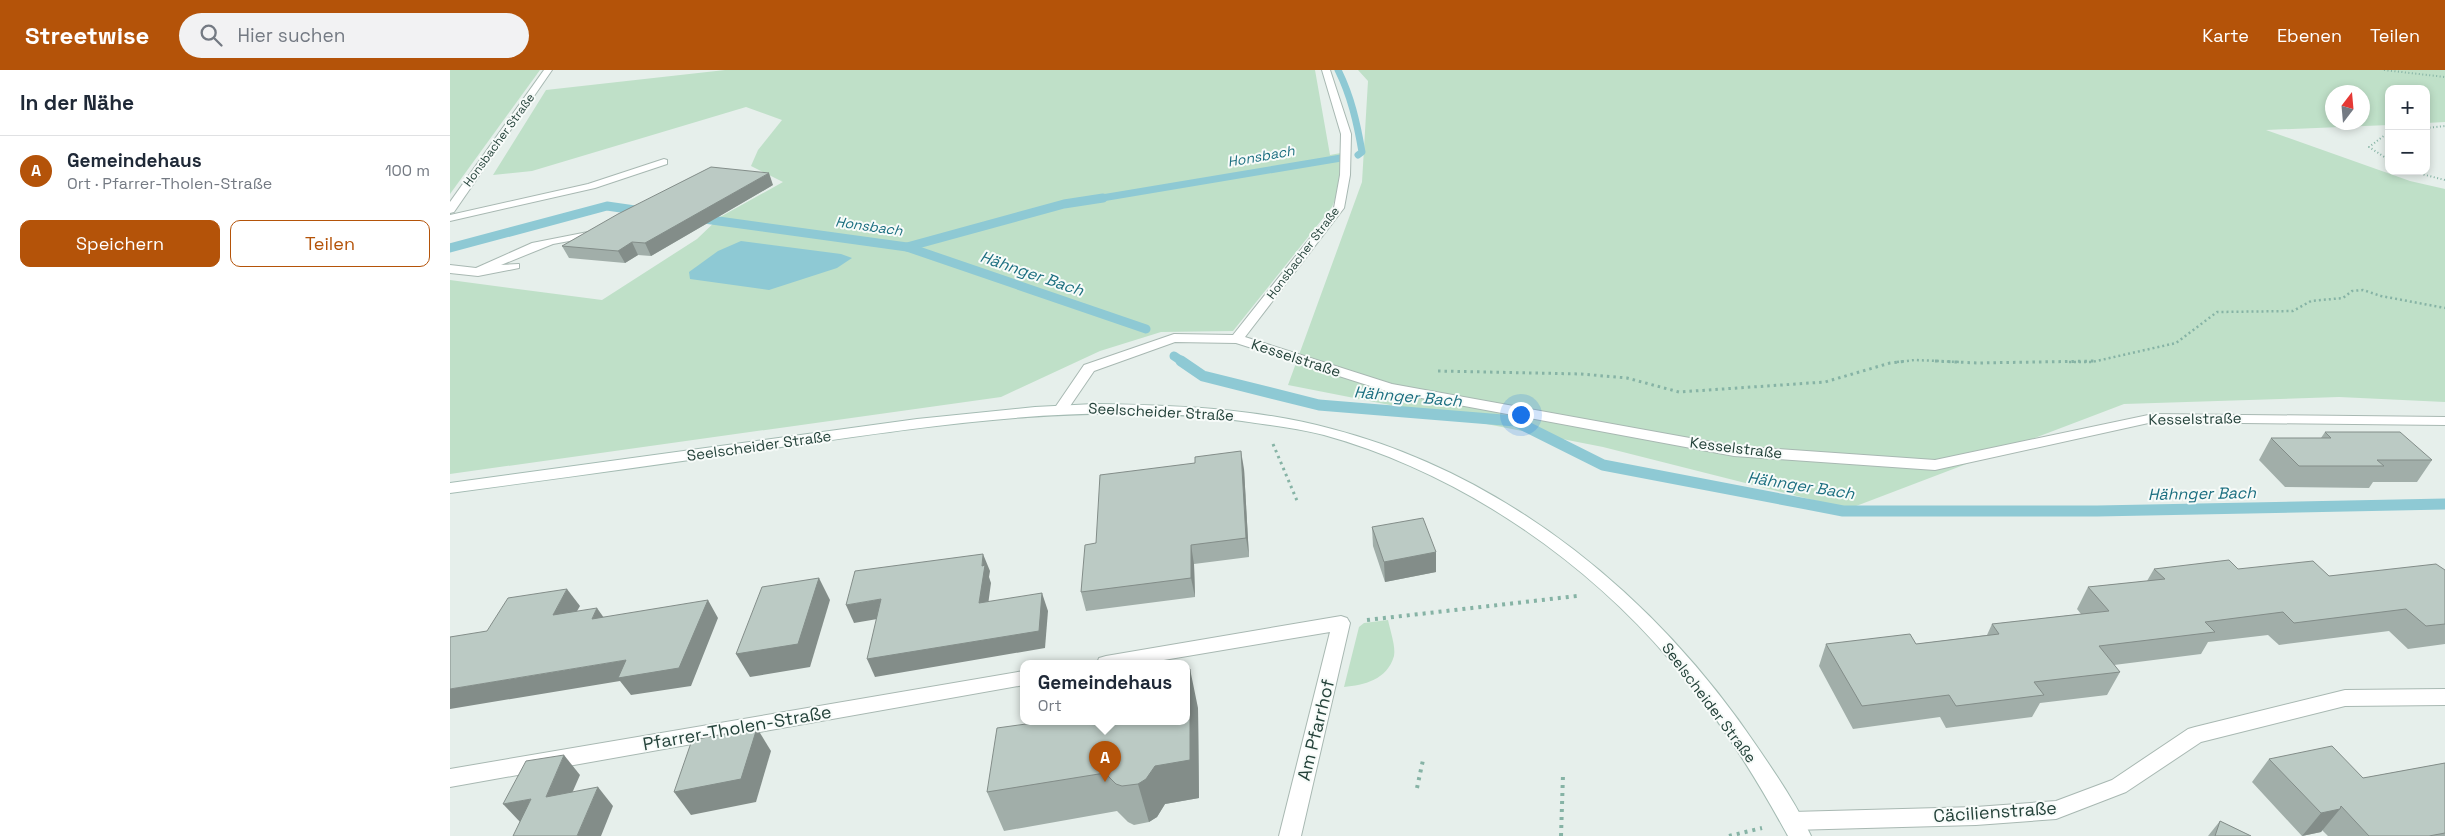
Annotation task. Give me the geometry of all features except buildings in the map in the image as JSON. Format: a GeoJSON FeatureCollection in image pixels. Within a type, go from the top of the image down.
{"type":"FeatureCollection","features":[{"type":"Feature","properties":{"kind":"street","name":"Honsbacher Straße"},"geometry":{"type":"LineString","coordinates":[[450,210],[548,70]]}},
{"type":"Feature","properties":{"kind":"street","name":"Honsbacher Straße"},"geometry":{"type":"LineString","coordinates":[[1236,339],[1340,208],[1345,175],[1346,134],[1326,70]]}},
{"type":"Feature","properties":{"kind":"street"},"geometry":{"type":"LineString","coordinates":[[450,218],[591,186],[664,162]]}},
{"type":"Feature","properties":{"kind":"street"},"geometry":{"type":"LineString","coordinates":[[478,272],[516,251],[562,237],[598,232]]}},
{"type":"Feature","properties":{"kind":"street"},"geometry":{"type":"LineString","coordinates":[[450,269],[478,272],[515,266]]}},
{"type":"Feature","properties":{"kind":"street","name":"Kesselstraße"},"geometry":{"type":"LineString","coordinates":[[1061,410],[1089,368],[1174,338],[1236,339],[1389,388],[1734,451],[1935,465],[2153,418],[2445,421]]}},
{"type":"Feature","properties":{"kind":"street","name":"Seelscheider Straße"},"geometry":{"type":"LineString","coordinates":[[450,488],[941,420],[1061,410],[1154,409],[1220,413],[1336,434],[1380,450],[1452,482],[1524,521],[1613,592],[1676,655],[1740,739],[1796,828]]}},
{"type":"Feature","properties":{"kind":"street"},"geometry":{"type":"LineString","coordinates":[[1124,660],[1341,623]]}},
{"type":"Feature","properties":{"kind":"street","name":"Am Pfarrhof"},"geometry":{"type":"LineString","coordinates":[[1290,836],[1341,623]]}},
{"type":"Feature","properties":{"kind":"street","name":"Pfarrer-Tholen-Straße"},"geometry":{"type":"LineString","coordinates":[[450,778],[1020,679]]}},
{"type":"Feature","properties":{"kind":"street","name":"Cäcilienstraße"},"geometry":{"type":"LineString","coordinates":[[1796,828],[2056,810],[2119,786],[2195,735],[2345,698],[2445,697]]}},
{"type":"Feature","properties":{"kind":"path"},"geometry":{"type":"LineString","coordinates":[[2384,70],[2445,77]]}},
{"type":"Feature","properties":{"kind":"path"},"geometry":{"type":"LineString","coordinates":[[2430,128],[2445,126]]}},
{"type":"Feature","properties":{"kind":"path"},"geometry":{"type":"LineString","coordinates":[[2385,135],[2369,147],[2385,157]]}},
{"type":"Feature","properties":{"kind":"path"},"geometry":{"type":"LineString","coordinates":[[2426,175],[2445,180]]}},
{"type":"Feature","properties":{"kind":"path"},"geometry":{"type":"LineString","coordinates":[[1436,371],[1581,374],[1627,378],[1678,392],[1704,391],[1825,382],[1890,363],[1915,360],[1977,363],[2092,362],[2176,343],[2216,312],[2293,311],[2311,301],[2343,298],[2352,291],[2363,290],[2382,296],[2445,308]]}},
{"type":"Feature","properties":{"kind":"path"},"geometry":{"type":"LineString","coordinates":[[1263,420],[1298,503]]}},
{"type":"Feature","properties":{"kind":"path"},"geometry":{"type":"LineString","coordinates":[[1341,623],[1466,607],[1613,592]]}},
{"type":"Feature","properties":{"kind":"path"},"geometry":{"type":"LineString","coordinates":[[1417,788],[1423,760]]}},
{"type":"Feature","properties":{"kind":"path"},"geometry":{"type":"LineString","coordinates":[[1561,836],[1563,775]]}},
{"type":"Feature","properties":{"kind":"green space"},"geometry":{"type":"Polygon","coordinates":[[[450,70],[540,70],[450,194],[450,70]]]}},
{"type":"Feature","properties":{"kind":"green space"},"geometry":{"type":"Polygon","coordinates":[[[725,70],[1315,70],[1330,155],[1346,152],[1345,175],[1332,207],[1233,331],[1161,332],[1100,351],[1001,397],[450,474],[450,280],[602,300],[697,239],[720,217],[783,182],[751,166],[758,150],[782,120],[746,107],[532,171],[493,175],[546,90],[725,70]]]}},
{"type":"Feature","properties":{"kind":"green space"},"geometry":{"type":"Polygon","coordinates":[[[1358,70],[2445,70],[2445,122],[2430,123],[2430,85],[2385,85],[2385,125],[2370,126],[2370,85],[2325,85],[2325,128],[2266,130],[2385,172],[2385,175],[2393,175],[2445,189],[2445,402],[2339,397],[2124,404],[1843,511],[1817,501],[1603,447],[1288,385],[1362,182],[1368,81],[1358,70]]]}},
{"type":"Feature","properties":{"kind":"green space"},"geometry":{"type":"Polygon","coordinates":[[[1388,620],[1394,648],[1391,664],[1386,671],[1374,680],[1344,687],[1359,627],[1364,623],[1388,620]]]}},
{"type":"Feature","properties":{"kind":"water"},"geometry":{"type":"Polygon","coordinates":[[[741,241],[841,254],[852,258],[837,268],[769,290],[690,279],[689,272],[718,251],[741,241]]]}},
{"type":"Feature","properties":{"kind":"waterway","name":"Honsbach"},"geometry":{"type":"LineString","coordinates":[[1338,70],[1347,90],[1356,120],[1362,152],[1358,155]]}},
{"type":"Feature","properties":{"kind":"waterway","name":"Honsbach"},"geometry":{"type":"LineString","coordinates":[[1096,199],[1341,158]]}},
{"type":"Feature","properties":{"kind":"waterway","name":"Honsbach"},"geometry":{"type":"LineString","coordinates":[[907,247],[1064,204],[1103,198]]}},
{"type":"Feature","properties":{"kind":"waterway","name":"Honsbach"},"geometry":{"type":"LineString","coordinates":[[450,248],[607,206],[642,211]]}},
{"type":"Feature","properties":{"kind":"waterway","name":"Honsbach"},"geometry":{"type":"LineString","coordinates":[[697,218],[907,247]]}},
{"type":"Feature","properties":{"kind":"waterway","name":"Hähnger Bach"},"geometry":{"type":"LineString","coordinates":[[907,247],[1146,329]]}},
{"type":"Feature","properties":{"kind":"waterway","name":"Hähnger Bach"},"geometry":{"type":"LineString","coordinates":[[1174,356],[1183,362]]}},
{"type":"Feature","properties":{"kind":"waterway","name":"Hähnger Bach"},"geometry":{"type":"LineString","coordinates":[[1181,361],[1203,376],[1319,405],[1515,421],[1603,465],[1843,511],[2097,511],[2445,504]]}},
{"type":"Feature","properties":{"kind":"place","name":"Gemeindehaus"},"geometry":{"type":"Point","coordinates":[1105,782]}}]}
